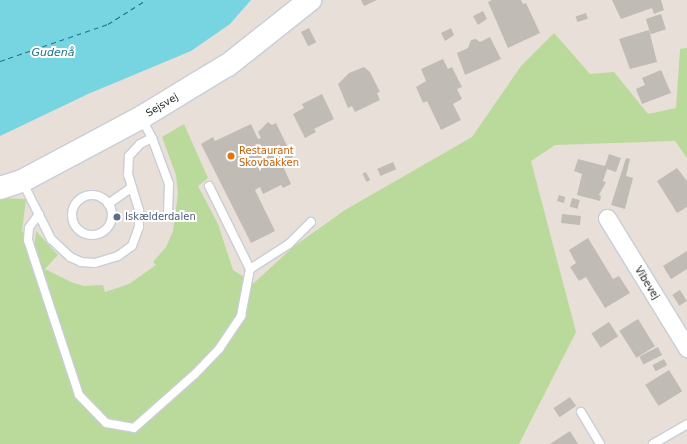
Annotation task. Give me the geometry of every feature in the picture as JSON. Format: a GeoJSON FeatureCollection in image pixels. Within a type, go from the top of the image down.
{"type":"FeatureCollection","features":[{"type":"Feature","properties":{"kind":"street","name":"Sejsvej"},"geometry":{"type":"LineString","coordinates":[[0,188],[22,180],[142,117],[228,65],[310,0]]}},
{"type":"Feature","properties":{"kind":"street","name":"Vibevej"},"geometry":{"type":"LineString","coordinates":[[607,218],[687,348]]}},
{"type":"Feature","properties":{"kind":"lane"},"geometry":{"type":"LineString","coordinates":[[142,117],[152,138],[169,184],[168,212]]}},
{"type":"Feature","properties":{"kind":"lane"},"geometry":{"type":"LineString","coordinates":[[22,180],[51,239],[70,257],[81,262],[110,260],[132,246],[137,236],[139,210],[128,175],[129,156],[140,144],[152,138]]}},
{"type":"Feature","properties":{"kind":"lane"},"geometry":{"type":"LineString","coordinates":[[39,214],[29,228],[28,240],[34,263],[79,395],[106,423],[134,428],[209,361],[241,316],[250,269],[209,186]]}},
{"type":"Feature","properties":{"kind":"lane"},"geometry":{"type":"LineString","coordinates":[[108,204],[132,187]]}},
{"type":"Feature","properties":{"kind":"lane"},"geometry":{"type":"LineString","coordinates":[[87,196],[97,196],[108,204],[111,218],[103,231],[89,234],[76,227],[72,213],[78,200],[87,196]]}},
{"type":"Feature","properties":{"kind":"lane"},"geometry":{"type":"LineString","coordinates":[[250,269],[289,244],[311,222]]}},
{"type":"Feature","properties":{"kind":"lane"},"geometry":{"type":"LineString","coordinates":[[581,412],[600,444]]}},
{"type":"Feature","properties":{"kind":"lane"},"geometry":{"type":"LineString","coordinates":[[653,444],[687,424]]}},
{"type":"Feature","properties":{"kind":"green space"},"geometry":{"type":"Polygon","coordinates":[[[554,33],[590,74],[614,72],[648,114],[676,108],[680,49],[687,48],[687,158],[675,141],[555,145],[531,161],[576,332],[519,444],[0,444],[0,198],[26,199],[22,231],[34,251],[36,231],[58,255],[45,269],[71,282],[84,286],[103,285],[105,292],[129,284],[156,265],[153,262],[166,247],[173,231],[178,194],[176,175],[162,137],[184,124],[208,178],[198,186],[218,224],[233,270],[254,283],[293,247],[345,210],[472,137],[521,66],[554,33]]]}},
{"type":"Feature","properties":{"kind":"water","name":"Gudenå"},"geometry":{"type":"Polygon","coordinates":[[[0,0],[251,0],[230,24],[191,51],[88,94],[0,136],[0,0]]]}},
{"type":"Feature","properties":{"kind":"building"},"geometry":{"type":"Polygon","coordinates":[[[361,0],[377,0],[364,6],[361,0]]]}},
{"type":"Feature","properties":{"kind":"building"},"geometry":{"type":"Polygon","coordinates":[[[492,0],[521,0],[523,4],[526,3],[540,33],[508,48],[488,2],[492,0]]]}},
{"type":"Feature","properties":{"kind":"building"},"geometry":{"type":"Polygon","coordinates":[[[612,0],[661,0],[664,10],[654,14],[652,8],[621,19],[612,0]]]}},
{"type":"Feature","properties":{"kind":"building"},"geometry":{"type":"Polygon","coordinates":[[[483,11],[487,19],[478,25],[473,16],[483,11]]]}},
{"type":"Feature","properties":{"kind":"building"},"geometry":{"type":"Polygon","coordinates":[[[586,13],[588,19],[577,22],[576,16],[586,13]]]}},
{"type":"Feature","properties":{"kind":"building"},"geometry":{"type":"Polygon","coordinates":[[[661,14],[666,29],[651,34],[646,19],[661,14]]]}},
{"type":"Feature","properties":{"kind":"building"},"geometry":{"type":"Polygon","coordinates":[[[309,28],[316,42],[308,46],[301,32],[309,28]]]}},
{"type":"Feature","properties":{"kind":"building"},"geometry":{"type":"Polygon","coordinates":[[[451,28],[454,35],[445,41],[441,33],[451,28]]]}},
{"type":"Feature","properties":{"kind":"building"},"geometry":{"type":"Polygon","coordinates":[[[649,30],[657,62],[630,69],[619,39],[649,30]]]}},
{"type":"Feature","properties":{"kind":"building"},"geometry":{"type":"Polygon","coordinates":[[[490,37],[501,59],[465,75],[457,53],[468,48],[471,40],[476,39],[480,42],[490,37]]]}},
{"type":"Feature","properties":{"kind":"building"},"geometry":{"type":"Polygon","coordinates":[[[443,59],[448,69],[452,67],[462,87],[457,89],[462,99],[453,104],[461,120],[441,130],[427,101],[423,103],[416,87],[426,81],[421,69],[443,59]]]}},
{"type":"Feature","properties":{"kind":"building"},"geometry":{"type":"Polygon","coordinates":[[[364,67],[370,72],[380,92],[377,93],[380,100],[355,112],[352,106],[348,108],[338,84],[349,73],[364,67]]]}},
{"type":"Feature","properties":{"kind":"building"},"geometry":{"type":"Polygon","coordinates":[[[661,70],[671,93],[642,104],[636,89],[645,85],[642,78],[661,70]]]}},
{"type":"Feature","properties":{"kind":"building"},"geometry":{"type":"Polygon","coordinates":[[[322,94],[334,119],[314,129],[316,132],[305,138],[293,114],[304,108],[302,104],[322,94]]]}},
{"type":"Feature","properties":{"kind":"building"},"geometry":{"type":"Polygon","coordinates":[[[268,122],[272,125],[276,123],[293,158],[282,164],[291,184],[283,188],[281,185],[263,194],[260,187],[255,190],[275,231],[251,243],[201,144],[213,137],[215,141],[251,124],[258,139],[261,138],[258,132],[268,122]]]}},
{"type":"Feature","properties":{"kind":"building"},"geometry":{"type":"Polygon","coordinates":[[[609,154],[621,158],[616,172],[607,169],[603,181],[606,182],[599,195],[601,196],[600,201],[577,195],[582,174],[574,171],[578,159],[605,166],[609,154]]]}},
{"type":"Feature","properties":{"kind":"building"},"geometry":{"type":"Polygon","coordinates":[[[626,158],[630,159],[626,176],[633,178],[625,209],[611,205],[626,158]]]}},
{"type":"Feature","properties":{"kind":"building"},"geometry":{"type":"Polygon","coordinates":[[[393,162],[396,169],[380,176],[377,169],[393,162]]]}},
{"type":"Feature","properties":{"kind":"building"},"geometry":{"type":"Polygon","coordinates":[[[677,168],[687,181],[687,207],[677,213],[657,181],[677,168]]]}},
{"type":"Feature","properties":{"kind":"building"},"geometry":{"type":"Polygon","coordinates":[[[366,172],[370,180],[367,182],[362,174],[366,172]]]}},
{"type":"Feature","properties":{"kind":"building"},"geometry":{"type":"Polygon","coordinates":[[[559,195],[565,197],[564,203],[557,201],[559,195]]]}},
{"type":"Feature","properties":{"kind":"building"},"geometry":{"type":"Polygon","coordinates":[[[572,198],[580,200],[578,209],[570,207],[572,198]]]}},
{"type":"Feature","properties":{"kind":"building"},"geometry":{"type":"Polygon","coordinates":[[[562,214],[581,216],[580,225],[561,223],[562,214]]]}},
{"type":"Feature","properties":{"kind":"building"},"geometry":{"type":"Polygon","coordinates":[[[588,238],[613,279],[619,276],[630,293],[605,308],[586,277],[579,281],[570,267],[576,263],[569,250],[588,238]]]}},
{"type":"Feature","properties":{"kind":"building"},"geometry":{"type":"Polygon","coordinates":[[[687,251],[687,269],[671,279],[663,266],[687,251]]]}},
{"type":"Feature","properties":{"kind":"building"},"geometry":{"type":"Polygon","coordinates":[[[680,290],[687,301],[679,306],[672,295],[680,290]]]}},
{"type":"Feature","properties":{"kind":"building"},"geometry":{"type":"Polygon","coordinates":[[[638,319],[655,346],[636,358],[619,331],[638,319]]]}},
{"type":"Feature","properties":{"kind":"building"},"geometry":{"type":"Polygon","coordinates":[[[609,322],[618,336],[601,348],[591,333],[609,322]]]}},
{"type":"Feature","properties":{"kind":"building"},"geometry":{"type":"Polygon","coordinates":[[[658,347],[662,355],[643,365],[639,357],[658,347]]]}},
{"type":"Feature","properties":{"kind":"building"},"geometry":{"type":"Polygon","coordinates":[[[664,359],[667,365],[656,371],[652,365],[664,359]]]}},
{"type":"Feature","properties":{"kind":"building"},"geometry":{"type":"Polygon","coordinates":[[[669,370],[682,391],[659,406],[645,385],[669,370]]]}},
{"type":"Feature","properties":{"kind":"building"},"geometry":{"type":"Polygon","coordinates":[[[570,397],[576,406],[560,417],[553,408],[570,397]]]}},
{"type":"Feature","properties":{"kind":"building"},"geometry":{"type":"Polygon","coordinates":[[[570,431],[578,444],[550,444],[570,431]]]}},
{"type":"Feature","properties":{"kind":"ferry route"},"geometry":{"type":"LineString","coordinates":[[0,61],[108,24],[146,0]]}},
{"type":"Feature","properties":{"kind":"place","name":"Restaurant Skovbakken"},"geometry":{"type":"Point","coordinates":[231,156]}},
{"type":"Feature","properties":{"kind":"place","name":"Iskælderdalen"},"geometry":{"type":"Point","coordinates":[117,217]}}]}
